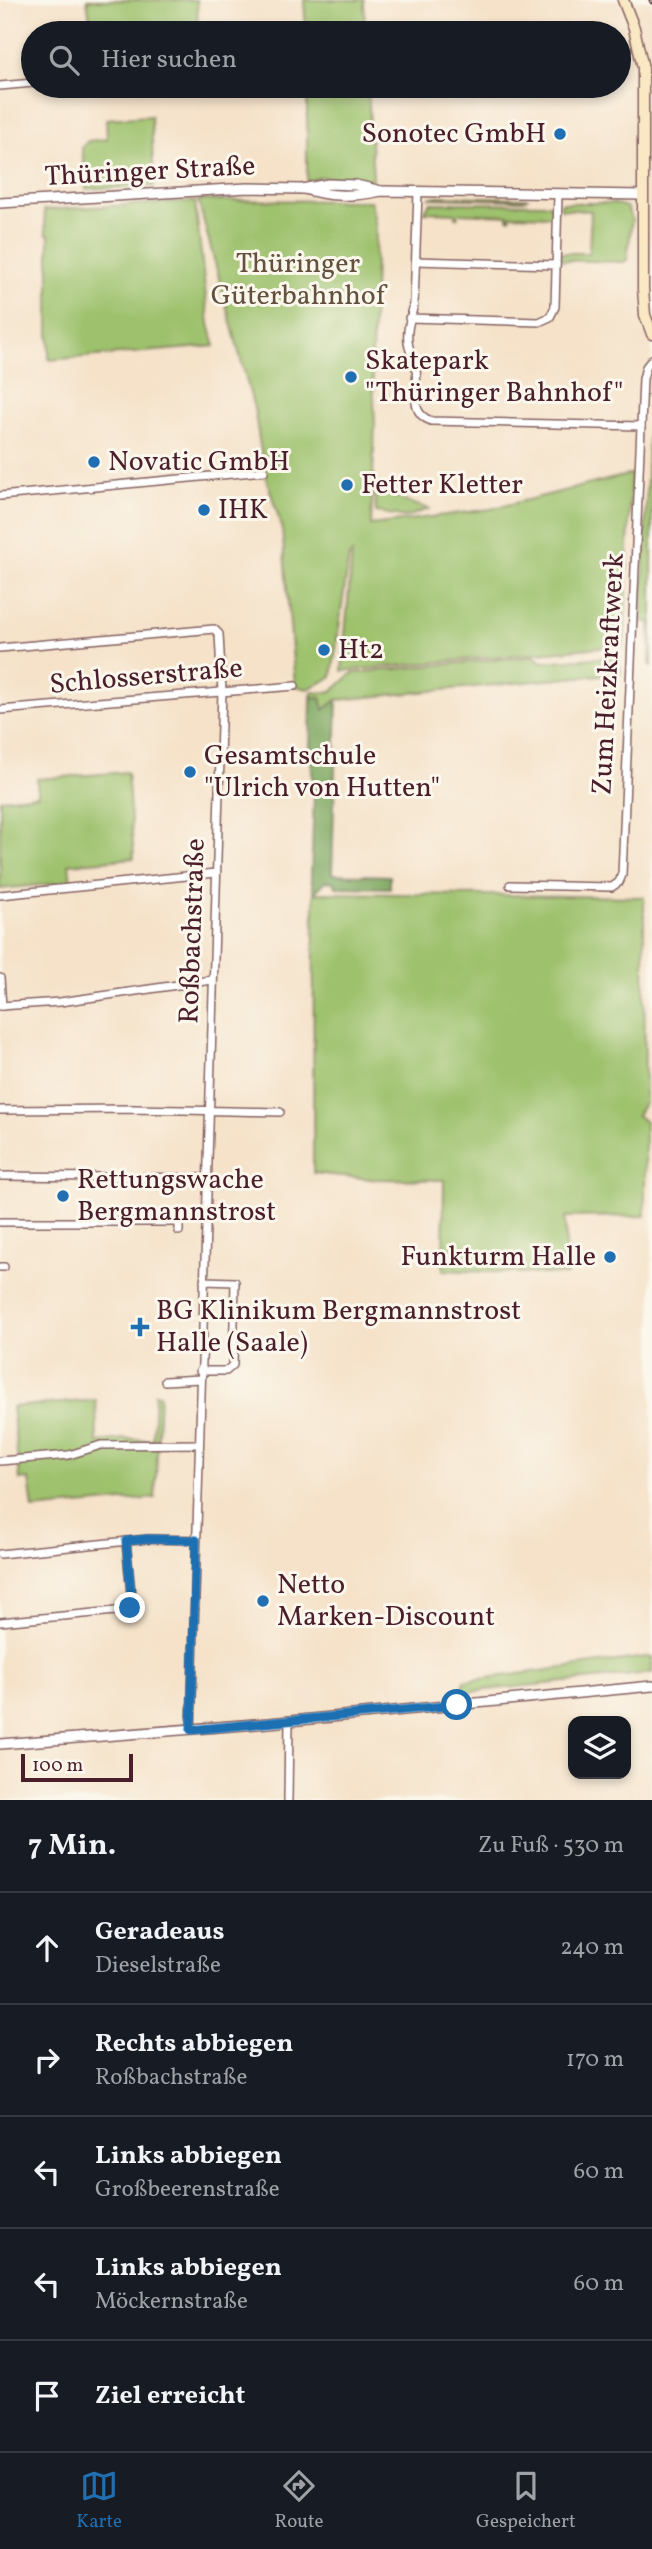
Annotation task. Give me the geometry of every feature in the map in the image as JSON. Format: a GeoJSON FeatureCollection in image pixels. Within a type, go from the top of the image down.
{"type":"FeatureCollection","features":[{"type":"Feature","properties":{"kind":"main road"},"geometry":{"type":"LineString","coordinates":[[623,0],[634,28],[643,68],[643,300],[652,334]]}},
{"type":"Feature","properties":{"kind":"street"},"geometry":{"type":"LineString","coordinates":[[0,86],[21,84]]}},
{"type":"Feature","properties":{"kind":"street","name":"Thüringer Straße"},"geometry":{"type":"LineString","coordinates":[[0,203],[236,189],[302,189],[328,195],[356,196],[381,191],[643,195]]}},
{"type":"Feature","properties":{"kind":"street"},"geometry":{"type":"LineString","coordinates":[[418,192],[414,304],[409,318],[409,346],[416,368],[416,406],[424,418],[431,421],[641,426]]}},
{"type":"Feature","properties":{"kind":"street"},"geometry":{"type":"LineString","coordinates":[[409,318],[545,321],[550,317],[555,307],[558,195]]}},
{"type":"Feature","properties":{"kind":"street"},"geometry":{"type":"LineString","coordinates":[[416,261],[556,265]]}},
{"type":"Feature","properties":{"kind":"street","name":"Zum Heizkraftwerk"},"geometry":{"type":"LineString","coordinates":[[510,885],[612,887],[619,882],[622,875],[643,379],[646,367],[652,359]]}},
{"type":"Feature","properties":{"kind":"street"},"geometry":{"type":"LineString","coordinates":[[0,496],[264,471]]}},
{"type":"Feature","properties":{"kind":"street","name":"Roßbachstraße"},"geometry":{"type":"LineString","coordinates":[[0,648],[214,629],[219,634],[222,691],[191,1730]]}},
{"type":"Feature","properties":{"kind":"street","name":"Schlosserstraße"},"geometry":{"type":"LineString","coordinates":[[0,710],[295,686]]}},
{"type":"Feature","properties":{"kind":"street"},"geometry":{"type":"LineString","coordinates":[[0,895],[216,873]]}},
{"type":"Feature","properties":{"kind":"street"},"geometry":{"type":"LineString","coordinates":[[0,978],[1,1006],[60,1002],[212,980]]}},
{"type":"Feature","properties":{"kind":"street"},"geometry":{"type":"LineString","coordinates":[[0,1110],[280,1112]]}},
{"type":"Feature","properties":{"kind":"street"},"geometry":{"type":"LineString","coordinates":[[0,1176],[206,1178]]}},
{"type":"Feature","properties":{"kind":"street"},"geometry":{"type":"LineString","coordinates":[[0,1222],[76,1225],[179,1222],[179,1231]]}},
{"type":"Feature","properties":{"kind":"street"},"geometry":{"type":"LineString","coordinates":[[166,1381],[226,1371],[233,1365],[235,1282],[204,1281]]}},
{"type":"Feature","properties":{"kind":"street"},"geometry":{"type":"LineString","coordinates":[[0,1461],[69,1455],[101,1445],[199,1444]]}},
{"type":"Feature","properties":{"kind":"street"},"geometry":{"type":"LineString","coordinates":[[0,1553],[148,1539],[196,1540]]}},
{"type":"Feature","properties":{"kind":"street"},"geometry":{"type":"LineString","coordinates":[[0,1622],[126,1610],[132,1604],[126,1541]]}},
{"type":"Feature","properties":{"kind":"street"},"geometry":{"type":"LineString","coordinates":[[0,1744],[191,1730],[650,1686]]}},
{"type":"Feature","properties":{"kind":"street"},"geometry":{"type":"LineString","coordinates":[[288,1800],[289,1721]]}},
{"type":"Feature","properties":{"kind":"green space"},"geometry":{"type":"Polygon","coordinates":[[[87,0],[197,0],[198,21],[90,21],[87,0]]]}},
{"type":"Feature","properties":{"kind":"green space"},"geometry":{"type":"Polygon","coordinates":[[[304,0],[364,0],[365,21],[305,21],[304,0]]]}},
{"type":"Feature","properties":{"kind":"green space","name":"Thüringer Güterbahnhof"},"geometry":{"type":"Polygon","coordinates":[[[307,98],[369,98],[373,180],[321,177],[307,181],[307,98]]]}},
{"type":"Feature","properties":{"kind":"green space"},"geometry":{"type":"Polygon","coordinates":[[[151,116],[154,186],[86,189],[82,147],[88,141],[107,139],[106,119],[151,116]]]}},
{"type":"Feature","properties":{"kind":"green space"},"geometry":{"type":"Polygon","coordinates":[[[437,196],[527,198],[429,198],[437,196]]]}},
{"type":"Feature","properties":{"kind":"green space"},"geometry":{"type":"Polygon","coordinates":[[[198,200],[371,201],[376,228],[372,358],[375,423],[371,525],[491,509],[631,474],[624,645],[342,671],[352,554],[349,556],[332,677],[308,689],[295,686],[282,528],[264,471],[254,408],[198,200]]]}},
{"type":"Feature","properties":{"kind":"green space"},"geometry":{"type":"Polygon","coordinates":[[[195,201],[209,324],[215,346],[49,360],[49,235],[46,234],[44,210],[195,201]]]}},
{"type":"Feature","properties":{"kind":"green space"},"geometry":{"type":"Polygon","coordinates":[[[430,203],[549,204],[552,207],[552,216],[511,215],[508,219],[508,215],[458,213],[458,218],[455,218],[455,213],[424,212],[430,203]]]}},
{"type":"Feature","properties":{"kind":"green space"},"geometry":{"type":"Polygon","coordinates":[[[561,203],[613,203],[627,207],[632,219],[627,260],[559,260],[559,253],[589,253],[591,211],[561,209],[561,203]]]}},
{"type":"Feature","properties":{"kind":"green space"},"geometry":{"type":"Polygon","coordinates":[[[650,393],[652,666],[650,622],[642,622],[650,393]]]}},
{"type":"Feature","properties":{"kind":"green space"},"geometry":{"type":"Polygon","coordinates":[[[374,474],[377,482],[388,493],[429,509],[407,517],[376,512],[374,474]]]}},
{"type":"Feature","properties":{"kind":"green space"},"geometry":{"type":"Polygon","coordinates":[[[535,656],[541,662],[609,657],[618,663],[621,673],[337,700],[324,710],[321,698],[311,697],[312,692],[332,691],[353,673],[535,656]]]}},
{"type":"Feature","properties":{"kind":"green space"},"geometry":{"type":"Polygon","coordinates":[[[311,697],[321,698],[324,710],[337,700],[332,874],[390,876],[390,888],[336,887],[334,882],[326,881],[314,893],[311,878],[314,794],[310,748],[311,697]]]}},
{"type":"Feature","properties":{"kind":"green space"},"geometry":{"type":"Polygon","coordinates":[[[127,772],[134,858],[69,864],[71,882],[0,889],[0,799],[38,795],[37,779],[127,772]]]}},
{"type":"Feature","properties":{"kind":"green space"},"geometry":{"type":"Polygon","coordinates":[[[314,893],[644,897],[645,1102],[637,1115],[645,1122],[645,1216],[565,1217],[567,1275],[443,1270],[444,1180],[372,1179],[313,1173],[314,893]]]}},
{"type":"Feature","properties":{"kind":"green space"},"geometry":{"type":"Polygon","coordinates":[[[155,1393],[160,1394],[155,1498],[33,1509],[29,1479],[20,1480],[12,1407],[96,1400],[97,1442],[153,1440],[155,1393]]]}},
{"type":"Feature","properties":{"kind":"green space"},"geometry":{"type":"Polygon","coordinates":[[[652,1658],[652,1673],[466,1692],[462,1688],[464,1681],[652,1658]]]}},
{"type":"Feature","properties":{"kind":"place","name":"Sonotec GmbH"},"geometry":{"type":"Point","coordinates":[560,134]}},
{"type":"Feature","properties":{"kind":"place","name":"Skatepark \"Thüringer Bahnhof\""},"geometry":{"type":"Point","coordinates":[351,377]}},
{"type":"Feature","properties":{"kind":"place","name":"Novatic GmbH"},"geometry":{"type":"Point","coordinates":[94,462]}},
{"type":"Feature","properties":{"kind":"place","name":"Fetter Kletter"},"geometry":{"type":"Point","coordinates":[347,485]}},
{"type":"Feature","properties":{"kind":"place","name":"IHK"},"geometry":{"type":"Point","coordinates":[204,510]}},
{"type":"Feature","properties":{"kind":"place","name":"Ht2"},"geometry":{"type":"Point","coordinates":[324,650]}},
{"type":"Feature","properties":{"kind":"place","name":"Gesamtschule \"Ulrich von Hutten\""},"geometry":{"type":"Point","coordinates":[190,772]}},
{"type":"Feature","properties":{"kind":"place","name":"Rettungswache Bergmannstrost"},"geometry":{"type":"Point","coordinates":[63,1196]}},
{"type":"Feature","properties":{"kind":"place","name":"Funkturm Halle"},"geometry":{"type":"Point","coordinates":[610,1257]}},
{"type":"Feature","properties":{"kind":"place","name":"BG Klinikum Bergmannstrost Halle (Saale)"},"geometry":{"type":"Point","coordinates":[140,1327]}},
{"type":"Feature","properties":{"kind":"place","name":"Netto Marken-Discount"},"geometry":{"type":"Point","coordinates":[263,1601]}},
{"type":"Feature","properties":{"kind":"route"},"geometry":{"type":"LineString","coordinates":[[130,1608],[132,1604],[126,1541],[196,1540],[191,1730],[457,1705]]}}]}
